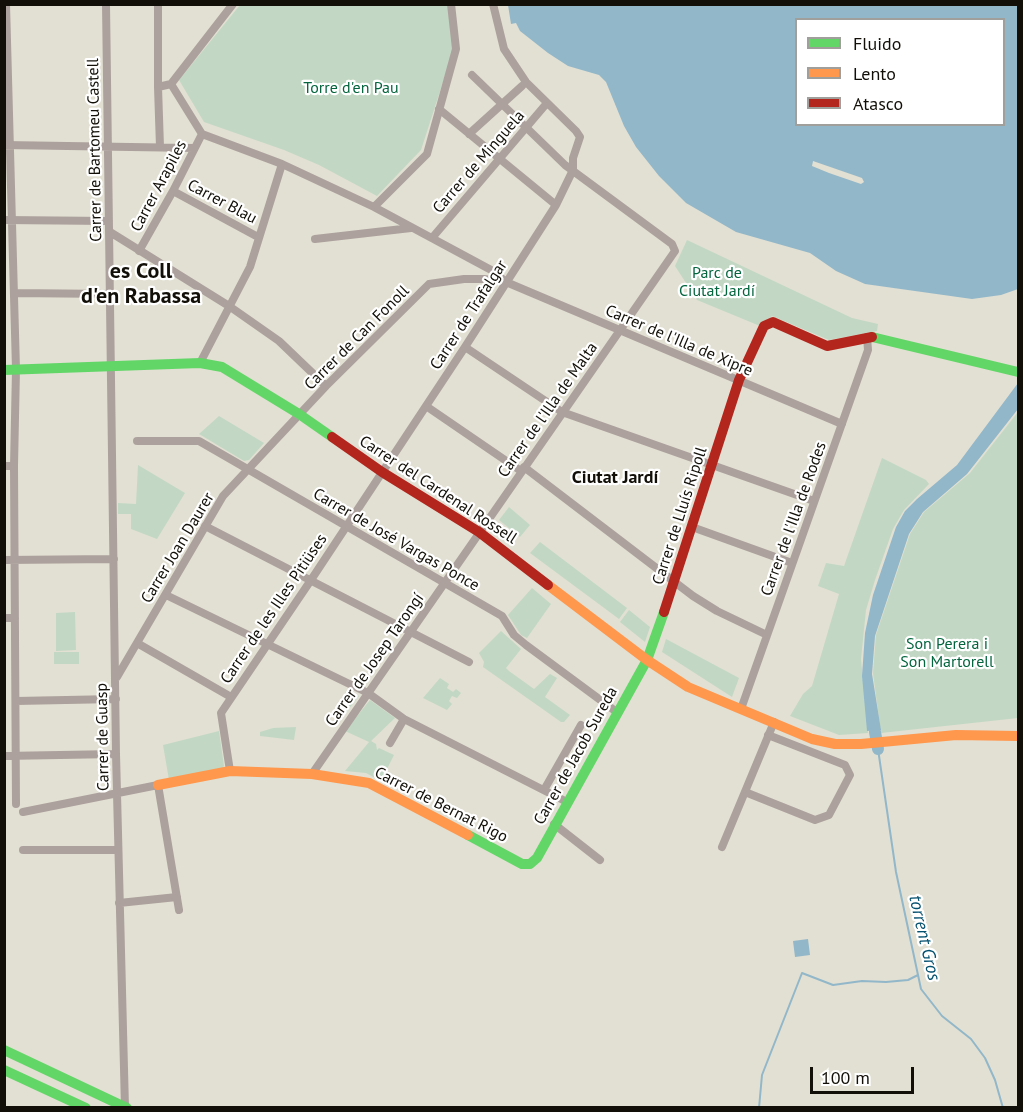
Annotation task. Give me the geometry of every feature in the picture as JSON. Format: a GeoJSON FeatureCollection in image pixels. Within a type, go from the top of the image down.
{"type":"FeatureCollection","features":[{"type":"Feature","properties":{"kind":"main road","name":"Carrer de Lluís Ripoll"},"geometry":{"type":"LineString","coordinates":[[647,660],[675,580],[738,380],[764,326],[773,322],[827,345],[867,337]]}},
{"type":"Feature","properties":{"kind":"main road"},"geometry":{"type":"LineString","coordinates":[[867,337],[875,336],[1017,372]]}},
{"type":"Feature","properties":{"kind":"main road","name":"Carrer del Cardenal Rossell"},"geometry":{"type":"LineString","coordinates":[[10,369],[200,363],[222,367],[299,414],[382,472],[479,532],[647,660],[688,687],[812,739],[836,744],[861,744],[956,735],[1018,736]]}},
{"type":"Feature","properties":{"kind":"main road","name":"Carrer de Jacob Sureda"},"geometry":{"type":"LineString","coordinates":[[530,864],[537,858],[647,660]]}},
{"type":"Feature","properties":{"kind":"main road","name":"Carrer de Bernat Rigo"},"geometry":{"type":"LineString","coordinates":[[158,786],[230,771],[312,774],[369,783],[522,864],[530,864]]}},
{"type":"Feature","properties":{"kind":"main road"},"geometry":{"type":"LineString","coordinates":[[4,1050],[126,1107]]}},
{"type":"Feature","properties":{"kind":"main road"},"geometry":{"type":"LineString","coordinates":[[4,1070],[86,1107]]}},
{"type":"Feature","properties":{"kind":"street"},"geometry":{"type":"LineString","coordinates":[[6,4],[9,220],[14,293],[10,369],[14,466],[16,804]]}},
{"type":"Feature","properties":{"kind":"street","name":"Carrer de Bartomeu Castell"},"geometry":{"type":"LineString","coordinates":[[106,4],[112,366]]}},
{"type":"Feature","properties":{"kind":"street"},"geometry":{"type":"LineString","coordinates":[[158,4],[160,147]]}},
{"type":"Feature","properties":{"kind":"street"},"geometry":{"type":"LineString","coordinates":[[158,87],[171,84],[233,4]]}},
{"type":"Feature","properties":{"kind":"street"},"geometry":{"type":"LineString","coordinates":[[374,207],[427,154],[456,49],[451,4]]}},
{"type":"Feature","properties":{"kind":"street"},"geometry":{"type":"LineString","coordinates":[[493,4],[504,49],[526,82],[547,103]]}},
{"type":"Feature","properties":{"kind":"street"},"geometry":{"type":"LineString","coordinates":[[472,75],[565,165],[573,170]]}},
{"type":"Feature","properties":{"kind":"street"},"geometry":{"type":"LineString","coordinates":[[171,84],[202,134],[282,164],[374,207],[493,271],[506,282]]}},
{"type":"Feature","properties":{"kind":"street"},"geometry":{"type":"LineString","coordinates":[[469,134],[522,86]]}},
{"type":"Feature","properties":{"kind":"street","name":"Carrer de Minguela"},"geometry":{"type":"LineString","coordinates":[[432,238],[547,103]]}},
{"type":"Feature","properties":{"kind":"street","name":"Carrer de Trafalgar"},"geometry":{"type":"LineString","coordinates":[[382,472],[556,205],[573,170],[573,158],[580,137],[547,103]]}},
{"type":"Feature","properties":{"kind":"street"},"geometry":{"type":"LineString","coordinates":[[439,109],[556,205]]}},
{"type":"Feature","properties":{"kind":"street","name":"Carrer Arapiles"},"geometry":{"type":"LineString","coordinates":[[139,250],[202,134]]}},
{"type":"Feature","properties":{"kind":"street"},"geometry":{"type":"LineString","coordinates":[[7,145],[194,148]]}},
{"type":"Feature","properties":{"kind":"street"},"geometry":{"type":"LineString","coordinates":[[200,363],[250,267],[282,164]]}},
{"type":"Feature","properties":{"kind":"street","name":"Carrer de l'Illa de Malta"},"geometry":{"type":"LineString","coordinates":[[479,532],[675,251],[672,244],[573,170]]}},
{"type":"Feature","properties":{"kind":"street","name":"Carrer Blau"},"geometry":{"type":"LineString","coordinates":[[173,191],[258,237]]}},
{"type":"Feature","properties":{"kind":"street"},"geometry":{"type":"LineString","coordinates":[[9,220],[109,221]]}},
{"type":"Feature","properties":{"kind":"street"},"geometry":{"type":"LineString","coordinates":[[315,239],[411,228]]}},
{"type":"Feature","properties":{"kind":"street"},"geometry":{"type":"LineString","coordinates":[[110,232],[229,306],[279,341],[326,387]]}},
{"type":"Feature","properties":{"kind":"street","name":"Carrer de Can Fonoll"},"geometry":{"type":"LineString","coordinates":[[299,414],[429,284],[464,279],[506,282]]}},
{"type":"Feature","properties":{"kind":"street","name":"Carrer de l'Illa de Xipre"},"geometry":{"type":"LineString","coordinates":[[506,282],[842,424]]}},
{"type":"Feature","properties":{"kind":"street"},"geometry":{"type":"LineString","coordinates":[[14,293],[111,294]]}},
{"type":"Feature","properties":{"kind":"street","name":"Carrer de l'Illa de Rodes"},"geometry":{"type":"LineString","coordinates":[[741,709],[868,350],[867,337]]}},
{"type":"Feature","properties":{"kind":"street"},"geometry":{"type":"LineString","coordinates":[[465,347],[562,412],[814,501]]}},
{"type":"Feature","properties":{"kind":"street","name":"Carrer de Guasp"},"geometry":{"type":"LineString","coordinates":[[112,366],[116,754],[126,1107]]}},
{"type":"Feature","properties":{"kind":"street"},"geometry":{"type":"LineString","coordinates":[[426,406],[523,469],[675,580],[693,596],[717,611],[767,635]]}},
{"type":"Feature","properties":{"kind":"street","name":"Carrer Joan Daurer"},"geometry":{"type":"LineString","coordinates":[[116,679],[223,496],[299,414]]}},
{"type":"Feature","properties":{"kind":"street","name":"Carrer de José Vargas Ponce"},"geometry":{"type":"LineString","coordinates":[[137,441],[200,441],[248,471],[502,616],[514,635],[618,713]]}},
{"type":"Feature","properties":{"kind":"street"},"geometry":{"type":"LineString","coordinates":[[4,466],[14,466]]}},
{"type":"Feature","properties":{"kind":"street","name":"Carrer de les Illes Pitiüses"},"geometry":{"type":"LineString","coordinates":[[230,771],[221,713],[382,472]]}},
{"type":"Feature","properties":{"kind":"street"},"geometry":{"type":"LineString","coordinates":[[205,526],[469,662]]}},
{"type":"Feature","properties":{"kind":"street"},"geometry":{"type":"LineString","coordinates":[[692,527],[792,563]]}},
{"type":"Feature","properties":{"kind":"street","name":"Carrer de Josep Tarongí"},"geometry":{"type":"LineString","coordinates":[[312,774],[479,532]]}},
{"type":"Feature","properties":{"kind":"street"},"geometry":{"type":"LineString","coordinates":[[4,560],[114,559]]}},
{"type":"Feature","properties":{"kind":"street"},"geometry":{"type":"LineString","coordinates":[[166,595],[368,693],[404,719],[567,802]]}},
{"type":"Feature","properties":{"kind":"street"},"geometry":{"type":"LineString","coordinates":[[4,618],[15,618]]}},
{"type":"Feature","properties":{"kind":"street"},"geometry":{"type":"LineString","coordinates":[[136,643],[231,697]]}},
{"type":"Feature","properties":{"kind":"street"},"geometry":{"type":"LineString","coordinates":[[16,701],[116,699]]}},
{"type":"Feature","properties":{"kind":"street"},"geometry":{"type":"LineString","coordinates":[[390,743],[404,719]]}},
{"type":"Feature","properties":{"kind":"street"},"geometry":{"type":"LineString","coordinates":[[722,847],[774,722]]}},
{"type":"Feature","properties":{"kind":"street"},"geometry":{"type":"LineString","coordinates":[[544,790],[581,725]]}},
{"type":"Feature","properties":{"kind":"street"},"geometry":{"type":"LineString","coordinates":[[745,792],[815,820],[829,815],[850,775],[845,765],[768,735]]}},
{"type":"Feature","properties":{"kind":"street"},"geometry":{"type":"LineString","coordinates":[[4,756],[116,754]]}},
{"type":"Feature","properties":{"kind":"street"},"geometry":{"type":"LineString","coordinates":[[23,812],[117,792],[158,786],[179,910]]}},
{"type":"Feature","properties":{"kind":"street"},"geometry":{"type":"LineString","coordinates":[[554,824],[600,860]]}},
{"type":"Feature","properties":{"kind":"street"},"geometry":{"type":"LineString","coordinates":[[23,850],[118,850]]}},
{"type":"Feature","properties":{"kind":"street"},"geometry":{"type":"LineString","coordinates":[[119,903],[177,897]]}},
{"type":"Feature","properties":{"kind":"green space","name":"Torre d'en Pau"},"geometry":{"type":"Polygon","coordinates":[[[240,5],[448,5],[454,48],[421,150],[377,196],[319,165],[284,150],[204,122],[179,80],[240,5]]]}},
{"type":"Feature","properties":{"kind":"green space","name":"Parc de Ciutat Jardí"},"geometry":{"type":"Polygon","coordinates":[[[687,240],[852,318],[878,324],[877,331],[829,340],[772,316],[760,326],[697,300],[675,266],[687,240]]]}},
{"type":"Feature","properties":{"kind":"green space","name":"Son Perera i Son Martorell"},"geometry":{"type":"Polygon","coordinates":[[[1018,412],[1018,718],[881,733],[873,673],[876,635],[910,534],[924,512],[970,473],[1018,412]]]}},
{"type":"Feature","properties":{"kind":"green space"},"geometry":{"type":"Polygon","coordinates":[[[219,416],[264,443],[249,460],[244,461],[199,434],[219,416]]]}},
{"type":"Feature","properties":{"kind":"green space","name":"Son Perera i Son Martorell"},"geometry":{"type":"Polygon","coordinates":[[[882,458],[926,480],[929,484],[904,510],[893,529],[866,610],[861,659],[868,733],[839,735],[790,716],[803,694],[812,686],[839,594],[818,586],[826,563],[844,566],[882,458]]]}},
{"type":"Feature","properties":{"kind":"green space"},"geometry":{"type":"Polygon","coordinates":[[[138,465],[185,493],[157,539],[131,529],[131,514],[118,514],[118,503],[136,504],[138,465]]]}},
{"type":"Feature","properties":{"kind":"green space"},"geometry":{"type":"Polygon","coordinates":[[[509,507],[530,525],[520,537],[499,520],[509,507]]]}},
{"type":"Feature","properties":{"kind":"green space"},"geometry":{"type":"Polygon","coordinates":[[[540,542],[627,608],[619,619],[530,553],[540,542]]]}},
{"type":"Feature","properties":{"kind":"green space"},"geometry":{"type":"Polygon","coordinates":[[[532,588],[551,604],[527,638],[521,635],[508,615],[532,588]]]}},
{"type":"Feature","properties":{"kind":"green space"},"geometry":{"type":"Polygon","coordinates":[[[629,610],[650,627],[645,642],[620,622],[629,610]]]}},
{"type":"Feature","properties":{"kind":"green space"},"geometry":{"type":"Polygon","coordinates":[[[75,612],[76,650],[56,651],[56,613],[75,612]]]}},
{"type":"Feature","properties":{"kind":"green space"},"geometry":{"type":"Polygon","coordinates":[[[501,631],[521,649],[506,668],[509,671],[534,689],[550,674],[557,678],[545,697],[570,715],[564,722],[483,667],[484,662],[479,653],[501,631]]]}},
{"type":"Feature","properties":{"kind":"green space"},"geometry":{"type":"Polygon","coordinates":[[[666,639],[739,678],[732,697],[662,652],[666,639]]]}},
{"type":"Feature","properties":{"kind":"green space"},"geometry":{"type":"Polygon","coordinates":[[[54,652],[79,652],[79,664],[54,664],[54,652]]]}},
{"type":"Feature","properties":{"kind":"green space"},"geometry":{"type":"Polygon","coordinates":[[[440,678],[449,684],[447,688],[453,692],[456,689],[461,693],[457,698],[452,696],[449,701],[452,704],[447,710],[423,698],[440,678]]]}},
{"type":"Feature","properties":{"kind":"green space"},"geometry":{"type":"Polygon","coordinates":[[[348,690],[359,696],[336,725],[334,714],[344,710],[348,697],[345,693],[348,690]]]}},
{"type":"Feature","properties":{"kind":"green space"},"geometry":{"type":"Polygon","coordinates":[[[370,700],[395,718],[371,741],[376,744],[377,750],[379,748],[394,755],[381,781],[366,773],[345,771],[369,742],[345,731],[370,700]]]}},
{"type":"Feature","properties":{"kind":"green space"},"geometry":{"type":"Polygon","coordinates":[[[296,727],[294,740],[260,736],[260,732],[273,728],[296,727]]]}},
{"type":"Feature","properties":{"kind":"green space"},"geometry":{"type":"Polygon","coordinates":[[[219,731],[224,766],[222,769],[169,780],[163,745],[219,731]]]}},
{"type":"Feature","properties":{"kind":"water"},"geometry":{"type":"Polygon","coordinates":[[[508,5],[1018,5],[1018,289],[1001,295],[972,299],[865,284],[836,271],[810,253],[736,232],[686,203],[659,176],[636,147],[624,126],[606,82],[599,75],[568,66],[520,31],[516,23],[511,24],[508,5]]]}},
{"type":"Feature","properties":{"kind":"water"},"geometry":{"type":"Polygon","coordinates":[[[1018,383],[1018,409],[967,474],[923,512],[909,534],[875,636],[872,674],[881,730],[867,731],[862,676],[865,633],[873,595],[896,527],[905,511],[957,465],[1018,383]]]}},
{"type":"Feature","properties":{"kind":"water"},"geometry":{"type":"Polygon","coordinates":[[[808,939],[810,955],[795,957],[793,941],[808,939]]]}},
{"type":"Feature","properties":{"kind":"pier"},"geometry":{"type":"Polygon","coordinates":[[[813,161],[862,178],[864,182],[861,184],[812,166],[813,161]]]}},
{"type":"Feature","properties":{"kind":"waterway"},"geometry":{"type":"LineString","coordinates":[[875,732],[878,749]]}},
{"type":"Feature","properties":{"kind":"waterway","name":"torrent Gros"},"geometry":{"type":"LineString","coordinates":[[878,749],[896,872],[921,989],[942,1016],[971,1039],[985,1058],[995,1080],[1003,1108]]}},
{"type":"Feature","properties":{"kind":"waterway"},"geometry":{"type":"LineString","coordinates":[[759,1108],[762,1075],[802,973],[833,985],[862,981],[908,980],[918,975]]}},
{"type":"Feature","properties":{"kind":"traffic: fast"},"geometry":{"type":"LineString","coordinates":[[872,337],[1018,372]]}},
{"type":"Feature","properties":{"kind":"traffic: fast"},"geometry":{"type":"LineString","coordinates":[[4,370],[200,363],[222,367],[332,437]]}},
{"type":"Feature","properties":{"kind":"traffic: fast"},"geometry":{"type":"LineString","coordinates":[[468,835],[522,864],[530,864],[537,858],[647,660],[664,612]]}},
{"type":"Feature","properties":{"kind":"traffic: fast"},"geometry":{"type":"LineString","coordinates":[[4,1050],[127,1108]]}},
{"type":"Feature","properties":{"kind":"traffic: fast"},"geometry":{"type":"LineString","coordinates":[[4,1070],[86,1108]]}},
{"type":"Feature","properties":{"kind":"traffic: slow"},"geometry":{"type":"LineString","coordinates":[[548,585],[647,660],[688,687],[812,739],[835,744],[861,744],[956,735],[1018,736]]}},
{"type":"Feature","properties":{"kind":"traffic: slow"},"geometry":{"type":"LineString","coordinates":[[158,785],[230,771],[312,774],[369,783],[468,835]]}},
{"type":"Feature","properties":{"kind":"traffic: jam"},"geometry":{"type":"LineString","coordinates":[[664,612],[739,380],[764,326],[773,322],[827,346],[872,337]]}},
{"type":"Feature","properties":{"kind":"traffic: jam"},"geometry":{"type":"LineString","coordinates":[[332,437],[382,472],[479,532],[548,585]]}},
{"type":"Feature","properties":{"kind":"district","name":"es Coll d'en Rabassa"},"geometry":{"type":"Point","coordinates":[141,284]}},
{"type":"Feature","properties":{"kind":"district","name":"Ciutat Jardí"},"geometry":{"type":"Point","coordinates":[615,478]}}]}
